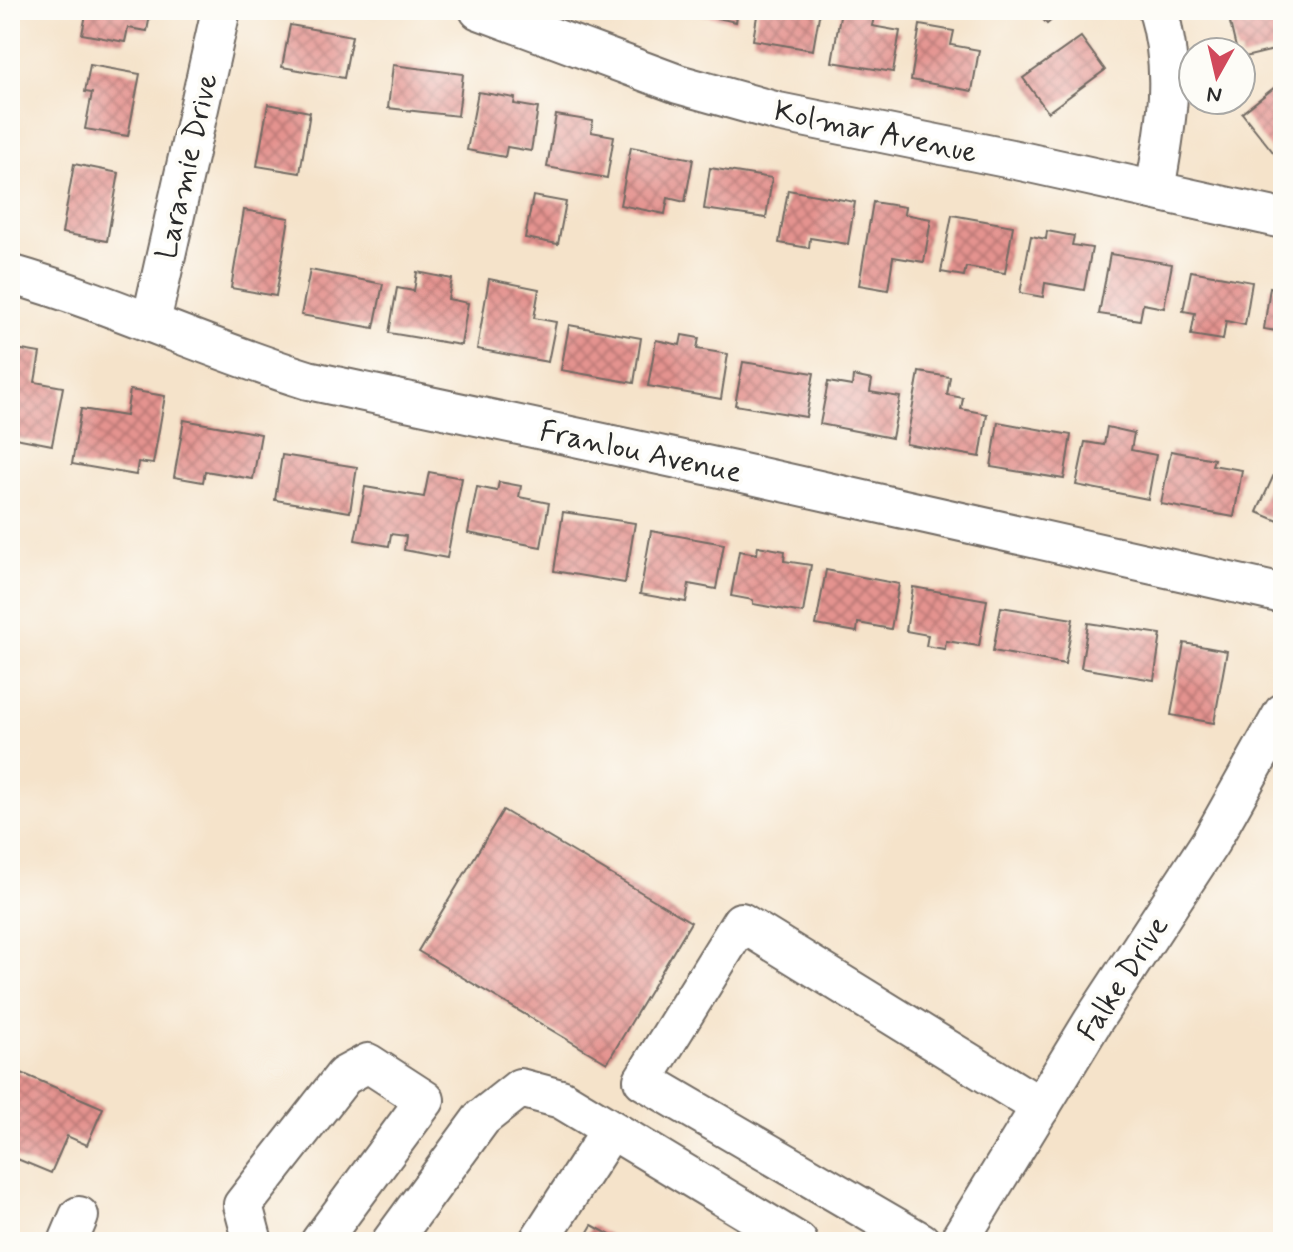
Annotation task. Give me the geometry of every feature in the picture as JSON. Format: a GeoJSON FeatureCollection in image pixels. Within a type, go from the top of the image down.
{"type":"FeatureCollection","features":[{"type":"Feature","properties":{"kind":"street","name":"Laramie Drive"},"geometry":{"type":"LineString","coordinates":[[151,322],[221,10]]}},
{"type":"Feature","properties":{"kind":"street","name":"Kolmar Avenue"},"geometry":{"type":"LineString","coordinates":[[479,10],[678,84],[778,112],[1283,219]]}},
{"type":"Feature","properties":{"kind":"street"},"geometry":{"type":"LineString","coordinates":[[1155,190],[1169,105],[1170,68],[1158,10]]}},
{"type":"Feature","properties":{"kind":"street","name":"Franlou Avenue"},"geometry":{"type":"LineString","coordinates":[[10,274],[69,291],[241,359],[308,380],[734,471],[1283,594]]}},
{"type":"Feature","properties":{"kind":"street","name":"Falke Drive"},"geometry":{"type":"LineString","coordinates":[[958,1242],[1093,1021],[1219,828],[1283,713]]}},
{"type":"Feature","properties":{"kind":"street"},"geometry":{"type":"LineString","coordinates":[[921,1242],[643,1080],[741,922],[1041,1107]]}},
{"type":"Feature","properties":{"kind":"street"},"geometry":{"type":"LineString","coordinates":[[253,1242],[243,1205],[344,1076],[368,1063],[425,1100],[320,1242]]}},
{"type":"Feature","properties":{"kind":"street"},"geometry":{"type":"LineString","coordinates":[[391,1242],[482,1118],[520,1088],[561,1099],[798,1242]]}},
{"type":"Feature","properties":{"kind":"street"},"geometry":{"type":"LineString","coordinates":[[538,1242],[610,1131]]}},
{"type":"Feature","properties":{"kind":"building"},"geometry":{"type":"Polygon","coordinates":[[[87,10],[151,10],[147,31],[128,28],[125,42],[82,34],[87,10]]]}},
{"type":"Feature","properties":{"kind":"building"},"geometry":{"type":"Polygon","coordinates":[[[680,10],[738,10],[736,22],[680,10]]]}},
{"type":"Feature","properties":{"kind":"building"},"geometry":{"type":"Polygon","coordinates":[[[758,10],[820,10],[813,50],[753,40],[758,10]]]}},
{"type":"Feature","properties":{"kind":"building"},"geometry":{"type":"Polygon","coordinates":[[[841,10],[875,13],[872,26],[900,31],[893,72],[832,62],[841,10]]]}},
{"type":"Feature","properties":{"kind":"building"},"geometry":{"type":"Polygon","coordinates":[[[1035,10],[1063,10],[1047,24],[1035,10]]]}},
{"type":"Feature","properties":{"kind":"building"},"geometry":{"type":"Polygon","coordinates":[[[1227,10],[1273,10],[1282,48],[1257,54],[1257,36],[1233,36],[1227,10]]]}},
{"type":"Feature","properties":{"kind":"building"},"geometry":{"type":"Polygon","coordinates":[[[290,25],[352,36],[344,78],[282,67],[290,25]]]}},
{"type":"Feature","properties":{"kind":"building"},"geometry":{"type":"Polygon","coordinates":[[[920,25],[954,31],[951,45],[979,50],[972,91],[911,80],[920,25]]]}},
{"type":"Feature","properties":{"kind":"building"},"geometry":{"type":"Polygon","coordinates":[[[1081,37],[1105,70],[1048,112],[1023,78],[1081,37]]]}},
{"type":"Feature","properties":{"kind":"building"},"geometry":{"type":"Polygon","coordinates":[[[90,65],[140,74],[128,136],[85,129],[92,93],[85,92],[90,65]]]}},
{"type":"Feature","properties":{"kind":"building"},"geometry":{"type":"Polygon","coordinates":[[[393,65],[463,74],[458,116],[388,108],[393,65]]]}},
{"type":"Feature","properties":{"kind":"building"},"geometry":{"type":"Polygon","coordinates":[[[1275,87],[1283,97],[1281,162],[1244,116],[1257,116],[1257,101],[1275,87]]]}},
{"type":"Feature","properties":{"kind":"building"},"geometry":{"type":"Polygon","coordinates":[[[478,92],[515,98],[514,104],[538,108],[531,151],[507,147],[505,157],[467,150],[478,92]]]}},
{"type":"Feature","properties":{"kind":"building"},"geometry":{"type":"Polygon","coordinates":[[[268,104],[310,112],[300,173],[257,166],[268,104]]]}},
{"type":"Feature","properties":{"kind":"building"},"geometry":{"type":"Polygon","coordinates":[[[556,115],[593,121],[591,132],[614,136],[607,178],[547,167],[556,115]]]}},
{"type":"Feature","properties":{"kind":"building"},"geometry":{"type":"Polygon","coordinates":[[[631,147],[693,159],[685,202],[668,198],[665,214],[620,205],[631,147]]]}},
{"type":"Feature","properties":{"kind":"building"},"geometry":{"type":"Polygon","coordinates":[[[74,164],[119,173],[107,241],[62,233],[74,164]]]}},
{"type":"Feature","properties":{"kind":"building"},"geometry":{"type":"Polygon","coordinates":[[[710,168],[772,178],[766,218],[704,209],[710,168]]]}},
{"type":"Feature","properties":{"kind":"building"},"geometry":{"type":"Polygon","coordinates":[[[788,190],[855,202],[848,244],[810,238],[809,248],[779,243],[788,190]]]}},
{"type":"Feature","properties":{"kind":"building"},"geometry":{"type":"Polygon","coordinates":[[[533,196],[566,202],[558,244],[525,238],[533,196]]]}},
{"type":"Feature","properties":{"kind":"building"},"geometry":{"type":"Polygon","coordinates":[[[873,202],[905,207],[904,214],[931,219],[924,262],[893,257],[888,290],[859,285],[873,202]]]}},
{"type":"Feature","properties":{"kind":"building"},"geometry":{"type":"Polygon","coordinates":[[[244,210],[289,218],[276,296],[231,288],[244,210]]]}},
{"type":"Feature","properties":{"kind":"building"},"geometry":{"type":"Polygon","coordinates":[[[952,215],[1013,226],[1005,273],[966,267],[964,276],[941,272],[952,215]]]}},
{"type":"Feature","properties":{"kind":"building"},"geometry":{"type":"Polygon","coordinates":[[[1047,231],[1074,236],[1072,245],[1092,248],[1084,290],[1045,283],[1043,297],[1020,293],[1031,236],[1046,239],[1047,231]]]}},
{"type":"Feature","properties":{"kind":"building"},"geometry":{"type":"Polygon","coordinates":[[[1110,254],[1172,264],[1164,308],[1143,304],[1140,320],[1099,314],[1110,254]]]}},
{"type":"Feature","properties":{"kind":"building"},"geometry":{"type":"Polygon","coordinates":[[[310,270],[383,284],[374,328],[301,315],[310,270]]]}},
{"type":"Feature","properties":{"kind":"building"},"geometry":{"type":"Polygon","coordinates":[[[1191,271],[1252,282],[1245,325],[1226,321],[1223,340],[1191,335],[1195,313],[1183,311],[1191,271]]]}},
{"type":"Feature","properties":{"kind":"building"},"geometry":{"type":"Polygon","coordinates":[[[417,272],[452,279],[448,299],[468,303],[461,345],[389,333],[397,288],[414,291],[417,272]]]}},
{"type":"Feature","properties":{"kind":"building"},"geometry":{"type":"Polygon","coordinates":[[[489,279],[539,289],[534,318],[556,322],[548,362],[477,349],[489,279]]]}},
{"type":"Feature","properties":{"kind":"building"},"geometry":{"type":"Polygon","coordinates":[[[1270,287],[1283,289],[1283,332],[1264,329],[1270,287]]]}},
{"type":"Feature","properties":{"kind":"building"},"geometry":{"type":"Polygon","coordinates":[[[569,325],[641,338],[634,383],[561,370],[569,325]]]}},
{"type":"Feature","properties":{"kind":"building"},"geometry":{"type":"Polygon","coordinates":[[[682,335],[699,338],[697,349],[728,354],[721,399],[648,386],[656,340],[680,345],[682,335]]]}},
{"type":"Feature","properties":{"kind":"building"},"geometry":{"type":"Polygon","coordinates":[[[10,348],[40,353],[35,382],[63,387],[52,445],[10,437],[10,348]]]}},
{"type":"Feature","properties":{"kind":"building"},"geometry":{"type":"Polygon","coordinates":[[[743,362],[814,373],[806,417],[735,405],[743,362]]]}},
{"type":"Feature","properties":{"kind":"building"},"geometry":{"type":"Polygon","coordinates":[[[919,372],[950,377],[947,395],[963,398],[961,409],[987,414],[980,457],[906,444],[919,372]]]}},
{"type":"Feature","properties":{"kind":"building"},"geometry":{"type":"Polygon","coordinates":[[[853,376],[872,380],[870,392],[900,397],[892,438],[820,424],[828,382],[852,386],[853,376]]]}},
{"type":"Feature","properties":{"kind":"building"},"geometry":{"type":"Polygon","coordinates":[[[130,390],[165,396],[153,464],[138,462],[136,475],[72,464],[81,409],[126,416],[130,390]]]}},
{"type":"Feature","properties":{"kind":"building"},"geometry":{"type":"Polygon","coordinates":[[[184,420],[261,434],[253,479],[205,471],[203,482],[174,477],[184,420]]]}},
{"type":"Feature","properties":{"kind":"building"},"geometry":{"type":"Polygon","coordinates":[[[998,422],[1071,435],[1064,479],[991,467],[998,422]]]}},
{"type":"Feature","properties":{"kind":"building"},"geometry":{"type":"Polygon","coordinates":[[[1107,427],[1134,433],[1131,450],[1156,455],[1148,499],[1076,485],[1085,442],[1104,445],[1107,427]]]}},
{"type":"Feature","properties":{"kind":"building"},"geometry":{"type":"Polygon","coordinates":[[[1171,451],[1214,459],[1212,465],[1242,470],[1234,517],[1161,504],[1171,451]]]}},
{"type":"Feature","properties":{"kind":"building"},"geometry":{"type":"Polygon","coordinates":[[[282,455],[357,467],[350,512],[275,500],[282,455]]]}},
{"type":"Feature","properties":{"kind":"building"},"geometry":{"type":"Polygon","coordinates":[[[1283,455],[1283,523],[1257,512],[1283,455]]]}},
{"type":"Feature","properties":{"kind":"building"},"geometry":{"type":"Polygon","coordinates":[[[429,472],[462,478],[447,558],[404,550],[406,536],[391,534],[389,546],[355,540],[365,487],[424,497],[429,472]]]}},
{"type":"Feature","properties":{"kind":"building"},"geometry":{"type":"Polygon","coordinates":[[[499,482],[521,486],[519,497],[549,503],[541,547],[468,533],[477,487],[497,491],[499,482]]]}},
{"type":"Feature","properties":{"kind":"building"},"geometry":{"type":"Polygon","coordinates":[[[563,512],[635,523],[625,583],[554,571],[563,512]]]}},
{"type":"Feature","properties":{"kind":"building"},"geometry":{"type":"Polygon","coordinates":[[[651,531],[724,544],[716,589],[689,584],[686,602],[640,594],[651,531]]]}},
{"type":"Feature","properties":{"kind":"building"},"geometry":{"type":"Polygon","coordinates":[[[758,546],[785,551],[784,561],[811,565],[803,613],[753,604],[753,600],[731,596],[739,551],[757,554],[758,546]]]}},
{"type":"Feature","properties":{"kind":"building"},"geometry":{"type":"Polygon","coordinates":[[[826,570],[899,584],[891,629],[858,623],[857,632],[816,625],[826,570]]]}},
{"type":"Feature","properties":{"kind":"building"},"geometry":{"type":"Polygon","coordinates":[[[913,587],[987,600],[979,646],[946,641],[945,649],[926,646],[928,635],[906,631],[913,587]]]}},
{"type":"Feature","properties":{"kind":"building"},"geometry":{"type":"Polygon","coordinates":[[[1001,607],[1073,619],[1065,664],[993,651],[1001,607]]]}},
{"type":"Feature","properties":{"kind":"building"},"geometry":{"type":"Polygon","coordinates":[[[1088,623],[1161,634],[1154,680],[1081,668],[1088,623]]]}},
{"type":"Feature","properties":{"kind":"building"},"geometry":{"type":"Polygon","coordinates":[[[1184,643],[1227,651],[1214,723],[1171,715],[1184,643]]]}},
{"type":"Feature","properties":{"kind":"building"},"geometry":{"type":"Polygon","coordinates":[[[503,810],[691,922],[607,1063],[418,951],[503,810]]]}},
{"type":"Feature","properties":{"kind":"building"},"geometry":{"type":"Polygon","coordinates":[[[10,1068],[103,1108],[87,1145],[67,1136],[51,1173],[10,1156],[10,1068]]]}},
{"type":"Feature","properties":{"kind":"building"},"geometry":{"type":"Polygon","coordinates":[[[592,1225],[623,1242],[582,1242],[592,1225]]]}}]}
